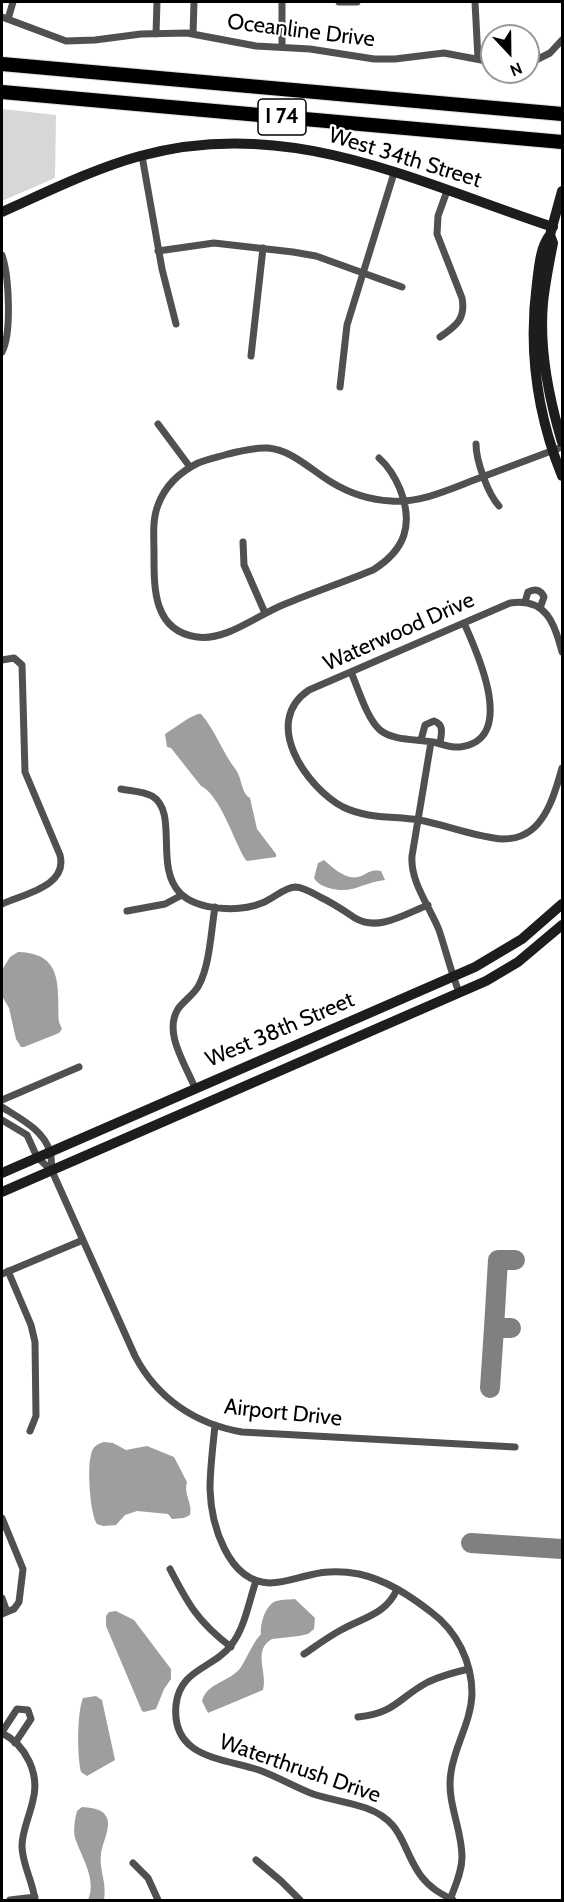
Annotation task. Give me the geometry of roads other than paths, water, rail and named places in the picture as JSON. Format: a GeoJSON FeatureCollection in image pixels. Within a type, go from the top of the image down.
{"type":"FeatureCollection","features":[{"type":"Feature","properties":{"kind":"highway","name":"I 74"},"geometry":{"type":"LineString","coordinates":[[2,64],[562,114]]}},
{"type":"Feature","properties":{"kind":"highway","name":"I 74"},"geometry":{"type":"LineString","coordinates":[[2,92],[562,142]]}},
{"type":"Feature","properties":{"kind":"main road","name":"West 34th Street"},"geometry":{"type":"LineString","coordinates":[[2,212],[103,169],[142,156],[199,145],[260,143],[328,153],[447,190],[552,231]]}},
{"type":"Feature","properties":{"kind":"main road"},"geometry":{"type":"LineString","coordinates":[[562,191],[552,231],[546,241],[541,259],[533,335],[537,388],[557,449],[562,476]]}},
{"type":"Feature","properties":{"kind":"main road"},"geometry":{"type":"LineString","coordinates":[[552,231],[553,243],[543,304],[543,337],[550,393],[562,442]]}},
{"type":"Feature","properties":{"kind":"main road","name":"West 38th Street"},"geometry":{"type":"LineString","coordinates":[[2,1173],[487,961],[522,939],[562,903]]}},
{"type":"Feature","properties":{"kind":"main road","name":"West 38th Street"},"geometry":{"type":"LineString","coordinates":[[2,1192],[505,971],[529,954],[562,925]]}},
{"type":"Feature","properties":{"kind":"street"},"geometry":{"type":"LineString","coordinates":[[5,18],[13,2]]}},
{"type":"Feature","properties":{"kind":"street"},"geometry":{"type":"LineString","coordinates":[[156,34],[157,2]]}},
{"type":"Feature","properties":{"kind":"street"},"geometry":{"type":"LineString","coordinates":[[193,34],[194,2]]}},
{"type":"Feature","properties":{"kind":"street"},"geometry":{"type":"LineString","coordinates":[[282,2],[282,47]]}},
{"type":"Feature","properties":{"kind":"street"},"geometry":{"type":"LineString","coordinates":[[339,2],[357,2]]}},
{"type":"Feature","properties":{"kind":"street"},"geometry":{"type":"LineString","coordinates":[[475,2],[478,59]]}},
{"type":"Feature","properties":{"kind":"street","name":"Oceanline Drive"},"geometry":{"type":"LineString","coordinates":[[5,18],[66,41],[95,40],[136,34],[193,34],[256,46],[310,49],[374,59],[444,53],[478,59]]}},
{"type":"Feature","properties":{"kind":"street"},"geometry":{"type":"LineString","coordinates":[[540,58],[550,53],[562,40]]}},
{"type":"Feature","properties":{"kind":"street"},"geometry":{"type":"LineString","coordinates":[[142,156],[158,250],[176,324]]}},
{"type":"Feature","properties":{"kind":"street"},"geometry":{"type":"LineString","coordinates":[[340,387],[347,325],[394,173]]}},
{"type":"Feature","properties":{"kind":"street"},"geometry":{"type":"LineString","coordinates":[[440,337],[456,326],[462,318],[464,309],[462,298],[437,234],[438,216],[447,190]]}},
{"type":"Feature","properties":{"kind":"street"},"geometry":{"type":"LineString","coordinates":[[158,250],[208,243],[316,256],[402,287]]}},
{"type":"Feature","properties":{"kind":"street"},"geometry":{"type":"LineString","coordinates":[[250,356],[263,248]]}},
{"type":"Feature","properties":{"kind":"street"},"geometry":{"type":"LineString","coordinates":[[2,255],[7,277],[8,326],[2,352]]}},
{"type":"Feature","properties":{"kind":"street"},"geometry":{"type":"LineString","coordinates":[[158,424],[190,467]]}},
{"type":"Feature","properties":{"kind":"street"},"geometry":{"type":"LineString","coordinates":[[476,444],[477,455],[491,495],[499,506]]}},
{"type":"Feature","properties":{"kind":"street"},"geometry":{"type":"LineString","coordinates":[[379,458],[393,474],[404,501],[407,518],[404,535],[395,552],[383,564],[265,613],[220,635],[197,637],[184,633],[170,624],[160,611],[156,597],[153,530],[155,512],[168,487],[190,467],[206,460],[248,449],[271,449],[288,453],[346,490],[373,499],[404,501],[434,496],[557,449]]}},
{"type":"Feature","properties":{"kind":"street"},"geometry":{"type":"LineString","coordinates":[[243,542],[245,568],[265,613]]}},
{"type":"Feature","properties":{"kind":"street"},"geometry":{"type":"LineString","coordinates":[[540,608],[544,597],[538,590],[528,592],[528,603],[540,608],[551,620],[562,652]]}},
{"type":"Feature","properties":{"kind":"street","name":"Waterwood Drive"},"geometry":{"type":"LineString","coordinates":[[417,820],[364,815],[342,806],[325,795],[305,773],[291,744],[287,728],[290,713],[306,692],[510,603],[528,603]]}},
{"type":"Feature","properties":{"kind":"street"},"geometry":{"type":"LineString","coordinates":[[351,672],[373,722],[380,730],[391,736],[454,747],[471,744],[481,736],[489,722],[490,701],[486,678],[464,623]]}},
{"type":"Feature","properties":{"kind":"street"},"geometry":{"type":"LineString","coordinates":[[2,660],[9,657],[17,659],[23,669],[25,771],[61,859],[59,873],[55,880],[2,904]]}},
{"type":"Feature","properties":{"kind":"street"},"geometry":{"type":"LineString","coordinates":[[421,740],[425,725],[429,721],[435,721],[441,726],[440,744]]}},
{"type":"Feature","properties":{"kind":"street"},"geometry":{"type":"LineString","coordinates":[[431,742],[417,820],[412,866],[415,879],[438,930],[459,992]]}},
{"type":"Feature","properties":{"kind":"street"},"geometry":{"type":"LineString","coordinates":[[417,820],[501,839],[511,839],[531,831],[540,821],[554,794],[562,768]]}},
{"type":"Feature","properties":{"kind":"street"},"geometry":{"type":"LineString","coordinates":[[121,789],[150,795],[162,806],[166,816],[165,845],[169,870],[173,883],[182,895],[188,898],[215,908],[246,908],[297,887],[336,904],[355,918],[371,924],[386,922],[428,905]]}},
{"type":"Feature","properties":{"kind":"street"},"geometry":{"type":"LineString","coordinates":[[127,911],[165,904],[182,895]]}},
{"type":"Feature","properties":{"kind":"street"},"geometry":{"type":"LineString","coordinates":[[195,1088],[175,1040],[172,1026],[179,1007],[195,990],[202,977],[215,908]]}},
{"type":"Feature","properties":{"kind":"street"},"geometry":{"type":"LineString","coordinates":[[2,1100],[79,1067]]}},
{"type":"Feature","properties":{"kind":"street"},"geometry":{"type":"LineString","coordinates":[[2,1107],[28,1124],[41,1136],[50,1151],[52,1171]]}},
{"type":"Feature","properties":{"kind":"street"},"geometry":{"type":"LineString","coordinates":[[2,1120],[27,1136],[37,1157],[52,1171]]}},
{"type":"Feature","properties":{"kind":"street","name":"Airport Drive"},"geometry":{"type":"LineString","coordinates":[[52,1171],[135,1356],[165,1396],[181,1409],[215,1425],[248,1432],[515,1447]]}},
{"type":"Feature","properties":{"kind":"street"},"geometry":{"type":"LineString","coordinates":[[30,1431],[36,1416],[36,1342],[5,1273],[83,1240]]}},
{"type":"Feature","properties":{"kind":"street"},"geometry":{"type":"LineString","coordinates":[[215,1425],[210,1479],[213,1512],[230,1560],[241,1572],[256,1581],[279,1583],[311,1574],[342,1572],[372,1578],[398,1589],[434,1614],[447,1626],[460,1646],[469,1670],[471,1687],[470,1712],[454,1758],[450,1781],[450,1799],[462,1859],[451,1900]]}},
{"type":"Feature","properties":{"kind":"street"},"geometry":{"type":"LineString","coordinates":[[2,1518],[23,1569],[19,1602],[14,1608],[4,1613],[2,1598]]}},
{"type":"Feature","properties":{"kind":"street"},"geometry":{"type":"LineString","coordinates":[[170,1569],[189,1605],[200,1619],[231,1647],[256,1581]]}},
{"type":"Feature","properties":{"kind":"street"},"geometry":{"type":"LineString","coordinates":[[304,1654],[341,1630],[380,1611],[398,1589]]}},
{"type":"Feature","properties":{"kind":"street","name":"Waterthrush Drive"},"geometry":{"type":"LineString","coordinates":[[231,1647],[217,1659],[192,1674],[180,1690],[176,1707],[177,1721],[181,1734],[189,1745],[215,1760],[256,1769],[312,1793],[376,1812],[399,1832],[418,1872],[426,1882],[451,1900]]}},
{"type":"Feature","properties":{"kind":"street"},"geometry":{"type":"LineString","coordinates":[[357,1717],[387,1711],[430,1681],[469,1670]]}},
{"type":"Feature","properties":{"kind":"street"},"geometry":{"type":"LineString","coordinates":[[9,1900],[35,1899],[22,1847],[34,1797],[34,1780],[28,1760],[15,1743],[2,1733],[17,1710],[20,1708],[28,1710],[31,1719],[15,1743]]}},
{"type":"Feature","properties":{"kind":"street"},"geometry":{"type":"LineString","coordinates":[[256,1860],[282,1881],[300,1900]]}},
{"type":"Feature","properties":{"kind":"street"},"geometry":{"type":"LineString","coordinates":[[133,1863],[148,1878],[158,1900]]}}]}
